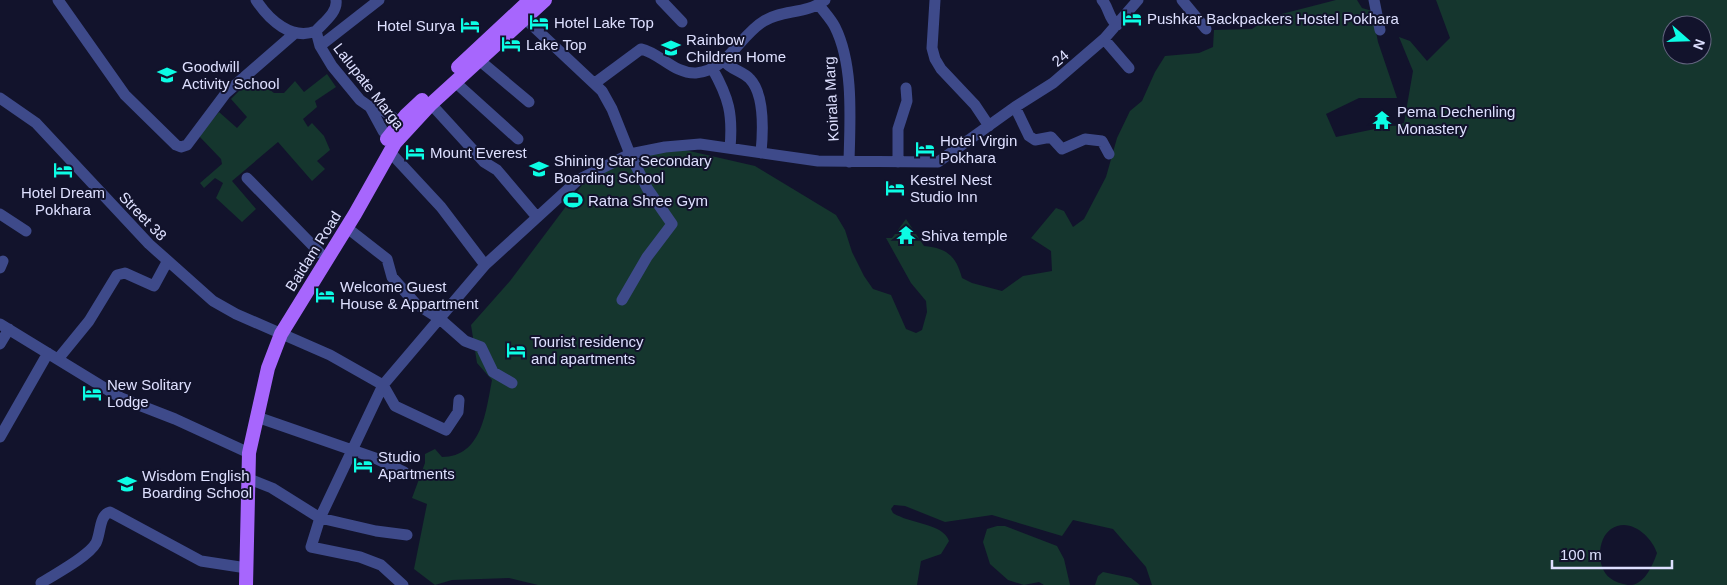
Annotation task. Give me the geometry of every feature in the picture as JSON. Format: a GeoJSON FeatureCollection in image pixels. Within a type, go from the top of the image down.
{"type":"FeatureCollection","features":[{"type":"Feature","properties":{"kind":"main road","name":"Baidam Road"},"geometry":{"type":"LineString","coordinates":[[404,125],[431,104],[479,60],[521,15],[530,0]]}},
{"type":"Feature","properties":{"kind":"main road","name":"Baidam Road"},"geometry":{"type":"LineString","coordinates":[[239,585],[246,452],[254,393],[278,332],[320,253],[404,125],[521,15],[545,0]]}},
{"type":"Feature","properties":{"kind":"main road","name":"Baidam Road"},"geometry":{"type":"LineString","coordinates":[[246,585],[246,452],[278,332],[346,228],[391,144]]}},
{"type":"Feature","properties":{"kind":"street"},"geometry":{"type":"LineString","coordinates":[[58,0],[125,95],[171,140],[181,147],[187,144],[226,93],[296,33]]}},
{"type":"Feature","properties":{"kind":"street"},"geometry":{"type":"LineString","coordinates":[[256,0],[269,15],[288,30],[306,35],[316,30],[334,12],[337,7],[336,0]]}},
{"type":"Feature","properties":{"kind":"street"},"geometry":{"type":"LineString","coordinates":[[316,30],[320,46],[379,0]]}},
{"type":"Feature","properties":{"kind":"street"},"geometry":{"type":"LineString","coordinates":[[661,0],[682,22]]}},
{"type":"Feature","properties":{"kind":"street"},"geometry":{"type":"LineString","coordinates":[[935,0],[932,48],[935,59],[941,70],[976,105],[989,126]]}},
{"type":"Feature","properties":{"kind":"street"},"geometry":{"type":"LineString","coordinates":[[1102,0],[1112,20],[1117,25]]}},
{"type":"Feature","properties":{"kind":"street","name":"24"},"geometry":{"type":"LineString","coordinates":[[403,585],[381,565],[360,557],[311,547],[320,518],[383,385],[485,265],[536,216],[578,180],[630,154],[664,147],[700,144],[818,161],[938,162],[1015,107],[1053,83],[1104,38],[1138,0]]}},
{"type":"Feature","properties":{"kind":"street"},"geometry":{"type":"LineString","coordinates":[[1182,0],[1206,29]]}},
{"type":"Feature","properties":{"kind":"street"},"geometry":{"type":"LineString","coordinates":[[1374,0],[1380,30]]}},
{"type":"Feature","properties":{"kind":"street","name":"Koirala Marg"},"geometry":{"type":"LineString","coordinates":[[595,83],[641,49],[684,71],[696,73],[712,68],[724,61],[753,29],[764,21],[777,16],[801,12],[822,2],[834,24],[845,57],[850,134],[849,162]]}},
{"type":"Feature","properties":{"kind":"street"},"geometry":{"type":"LineString","coordinates":[[521,15],[595,83],[612,109],[630,154],[648,188],[672,224],[647,257],[622,300]]}},
{"type":"Feature","properties":{"kind":"street"},"geometry":{"type":"LineString","coordinates":[[1104,38],[1129,68]]}},
{"type":"Feature","properties":{"kind":"street","name":"Lalupate Marga"},"geometry":{"type":"LineString","coordinates":[[320,46],[346,84],[370,107],[391,144],[485,265]]}},
{"type":"Feature","properties":{"kind":"street"},"geometry":{"type":"LineString","coordinates":[[479,60],[529,102]]}},
{"type":"Feature","properties":{"kind":"street"},"geometry":{"type":"LineString","coordinates":[[724,61],[730,68],[750,79],[754,85],[762,114],[761,153]]}},
{"type":"Feature","properties":{"kind":"street"},"geometry":{"type":"LineString","coordinates":[[712,68],[729,105],[732,122],[730,148]]}},
{"type":"Feature","properties":{"kind":"street"},"geometry":{"type":"LineString","coordinates":[[455,82],[518,139]]}},
{"type":"Feature","properties":{"kind":"street"},"geometry":{"type":"LineString","coordinates":[[898,162],[898,129],[907,101],[906,88]]}},
{"type":"Feature","properties":{"kind":"street","name":"Street 38"},"geometry":{"type":"LineString","coordinates":[[0,98],[36,124],[167,262],[213,301],[236,314],[330,355],[383,385]]}},
{"type":"Feature","properties":{"kind":"street"},"geometry":{"type":"LineString","coordinates":[[431,104],[484,162],[497,170],[536,216]]}},
{"type":"Feature","properties":{"kind":"street"},"geometry":{"type":"LineString","coordinates":[[370,107],[380,108],[404,125]]}},
{"type":"Feature","properties":{"kind":"street"},"geometry":{"type":"LineString","coordinates":[[1015,107],[1029,136],[1035,140],[1051,137],[1062,149],[1092,138],[1102,141],[1109,154]]}},
{"type":"Feature","properties":{"kind":"street"},"geometry":{"type":"LineString","coordinates":[[247,178],[320,253]]}},
{"type":"Feature","properties":{"kind":"street"},"geometry":{"type":"LineString","coordinates":[[0,214],[26,231]]}},
{"type":"Feature","properties":{"kind":"street"},"geometry":{"type":"LineString","coordinates":[[346,228],[387,259],[392,277],[415,303],[440,319],[464,341],[481,346],[493,372],[512,383]]}},
{"type":"Feature","properties":{"kind":"street"},"geometry":{"type":"LineString","coordinates":[[0,437],[53,356],[89,321],[117,274],[125,273],[154,286],[167,262]]}},
{"type":"Feature","properties":{"kind":"street"},"geometry":{"type":"LineString","coordinates":[[0,344],[4,326],[121,398],[175,419],[246,452]]}},
{"type":"Feature","properties":{"kind":"street"},"geometry":{"type":"LineString","coordinates":[[383,385],[395,406],[446,430],[458,412],[459,400]]}},
{"type":"Feature","properties":{"kind":"street"},"geometry":{"type":"LineString","coordinates":[[256,417],[375,458],[404,472]]}},
{"type":"Feature","properties":{"kind":"street"},"geometry":{"type":"LineString","coordinates":[[247,478],[272,488],[320,518],[376,531],[407,535]]}},
{"type":"Feature","properties":{"kind":"street"},"geometry":{"type":"LineString","coordinates":[[40,580],[73,562],[96,544],[104,517],[110,512],[201,561],[240,567]]}},
{"type":"Feature","properties":{"kind":"green space"},"geometry":{"type":"Polygon","coordinates":[[[1336,0],[1357,0],[1362,8],[1372,11],[1378,42],[1397,98],[1359,98],[1326,114],[1336,137],[1404,123],[1413,71],[1399,37],[1410,41],[1427,61],[1450,38],[1436,0],[1727,0],[1727,585],[1632,585],[1637,584],[1645,577],[1657,553],[1645,535],[1639,530],[1626,525],[1611,529],[1606,534],[1601,546],[1600,560],[1605,573],[1610,578],[1628,585],[1152,585],[1146,567],[1113,529],[1073,520],[1062,536],[992,515],[945,522],[905,506],[894,505],[891,509],[893,513],[933,527],[946,535],[949,541],[941,554],[921,561],[917,585],[538,585],[509,578],[452,580],[435,585],[414,569],[427,504],[412,498],[425,463],[425,454],[435,449],[442,457],[455,455],[466,449],[474,441],[484,418],[492,380],[477,363],[471,325],[510,281],[582,185],[619,162],[639,160],[672,147],[755,166],[836,215],[845,230],[852,252],[864,276],[873,289],[891,295],[906,329],[916,333],[922,330],[927,312],[926,301],[911,283],[886,238],[892,238],[906,219],[924,246],[945,251],[957,264],[962,278],[972,283],[1002,291],[1023,276],[1052,271],[1051,251],[1031,238],[1056,208],[1064,211],[1073,227],[1084,219],[1106,177],[1117,138],[1130,111],[1142,101],[1155,72],[1165,56],[1199,53],[1213,47],[1214,30],[1252,29],[1270,17],[1336,0]]]}},
{"type":"Feature","properties":{"kind":"green space"},"geometry":{"type":"Polygon","coordinates":[[[327,74],[336,87],[315,101],[317,107],[303,119],[308,127],[312,123],[324,136],[330,150],[317,161],[325,169],[312,181],[278,142],[232,181],[256,209],[242,222],[216,198],[223,183],[215,178],[204,188],[200,183],[222,164],[221,159],[199,136],[219,112],[237,128],[247,117],[231,99],[253,77],[274,93],[284,93],[295,81],[304,92],[327,74]]]}},
{"type":"Feature","properties":{"kind":"green space"},"geometry":{"type":"Polygon","coordinates":[[[1005,526],[1057,546],[1064,559],[1070,585],[1044,585],[1039,582],[1024,585],[1008,580],[990,564],[983,542],[987,529],[1005,526]]]}},
{"type":"Feature","properties":{"kind":"green space"},"geometry":{"type":"Polygon","coordinates":[[[1103,572],[1131,578],[1140,585],[1095,585],[1098,576],[1103,572]]]}},
{"type":"Feature","properties":{"kind":"place","name":"Pushkar Backpackers Hostel Pokhara"},"geometry":{"type":"Point","coordinates":[1132,18]}},
{"type":"Feature","properties":{"kind":"place","name":"Hotel Lake Top"},"geometry":{"type":"Point","coordinates":[539,22]}},
{"type":"Feature","properties":{"kind":"place","name":"Hotel Surya"},"geometry":{"type":"Point","coordinates":[470,25]}},
{"type":"Feature","properties":{"kind":"place","name":"Lake Top"},"geometry":{"type":"Point","coordinates":[511,44]}},
{"type":"Feature","properties":{"kind":"place","name":"Rainbow Children Home"},"geometry":{"type":"Point","coordinates":[671,48]}},
{"type":"Feature","properties":{"kind":"place","name":"Goodwill Activity School"},"geometry":{"type":"Point","coordinates":[167,75]}},
{"type":"Feature","properties":{"kind":"place","name":"Pema Dechenling Monastery"},"geometry":{"type":"Point","coordinates":[1382,120]}},
{"type":"Feature","properties":{"kind":"place","name":"Hotel Virgin Pokhara"},"geometry":{"type":"Point","coordinates":[925,149]}},
{"type":"Feature","properties":{"kind":"place","name":"Mount Everest"},"geometry":{"type":"Point","coordinates":[415,152]}},
{"type":"Feature","properties":{"kind":"place","name":"Shining Star Secondary Boarding School"},"geometry":{"type":"Point","coordinates":[539,169]}},
{"type":"Feature","properties":{"kind":"place","name":"Hotel Dream Pokhara"},"geometry":{"type":"Point","coordinates":[63,170]}},
{"type":"Feature","properties":{"kind":"place","name":"Kestrel Nest Studio Inn"},"geometry":{"type":"Point","coordinates":[895,188]}},
{"type":"Feature","properties":{"kind":"place","name":"Ratna Shree Gym"},"geometry":{"type":"Point","coordinates":[573,200]}},
{"type":"Feature","properties":{"kind":"place","name":"Shiva temple"},"geometry":{"type":"Point","coordinates":[906,235]}},
{"type":"Feature","properties":{"kind":"place","name":"Welcome Guest House & Appartment"},"geometry":{"type":"Point","coordinates":[325,295]}},
{"type":"Feature","properties":{"kind":"place","name":"Tourist residency and apartments"},"geometry":{"type":"Point","coordinates":[516,350]}},
{"type":"Feature","properties":{"kind":"place","name":"New Solitary Lodge"},"geometry":{"type":"Point","coordinates":[92,393]}},
{"type":"Feature","properties":{"kind":"place","name":"Studio Apartments"},"geometry":{"type":"Point","coordinates":[363,465]}},
{"type":"Feature","properties":{"kind":"place","name":"Wisdom English Boarding School"},"geometry":{"type":"Point","coordinates":[127,484]}}]}
